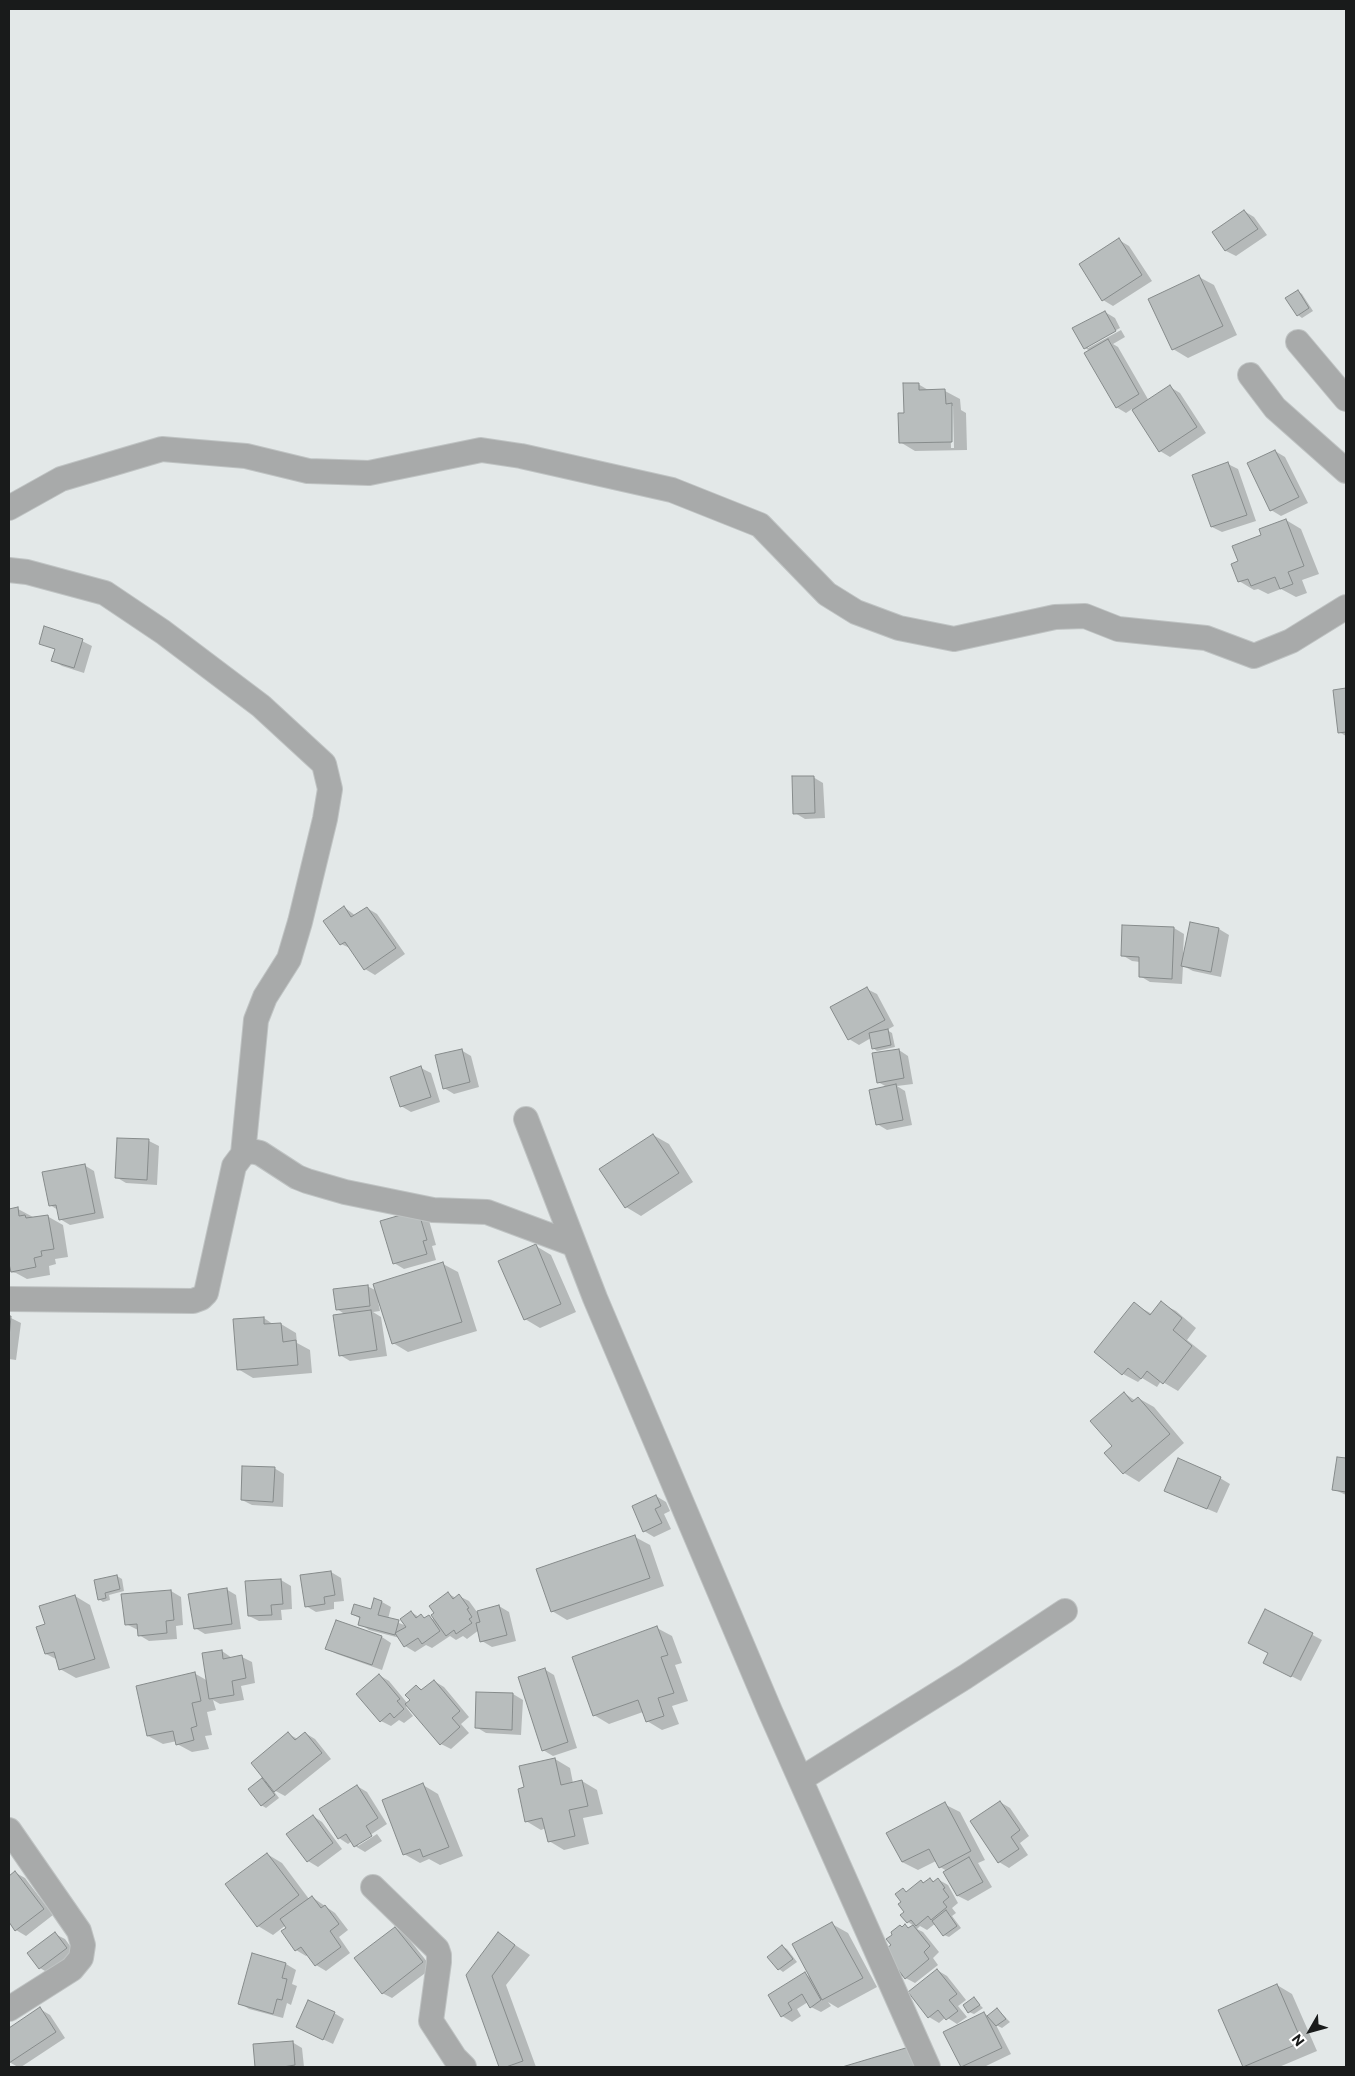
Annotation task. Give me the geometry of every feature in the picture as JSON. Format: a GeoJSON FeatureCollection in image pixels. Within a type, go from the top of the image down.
{"type":"FeatureCollection","features":[{"type":"Feature","properties":{"kind":"street"},"geometry":{"type":"LineString","coordinates":[[1298,342],[1346,399]]}},
{"type":"Feature","properties":{"kind":"street"},"geometry":{"type":"LineString","coordinates":[[1250,375],[1275,408],[1346,471]]}},
{"type":"Feature","properties":{"kind":"street"},"geometry":{"type":"LineString","coordinates":[[9,508],[61,479],[162,450],[246,456],[308,471],[369,472],[480,450],[521,456],[672,490],[760,525],[827,594],[856,612],[900,628],[954,639],[1055,617],[1085,616],[1118,629],[1206,638],[1254,656],[1292,641],[1346,607]]}},
{"type":"Feature","properties":{"kind":"street"},"geometry":{"type":"LineString","coordinates":[[9,570],[27,572],[105,593],[164,632],[261,706],[324,764],[330,789],[326,819],[289,959],[265,997],[256,1020],[243,1154],[234,1166],[206,1293],[201,1298],[193,1301],[9,1299]]}},
{"type":"Feature","properties":{"kind":"street"},"geometry":{"type":"LineString","coordinates":[[526,1119],[573,1244],[770,1711],[802,1778],[928,2067]]}},
{"type":"Feature","properties":{"kind":"street"},"geometry":{"type":"LineString","coordinates":[[243,1154],[251,1151],[260,1153],[296,1177],[345,1192],[433,1210],[487,1212],[573,1244]]}},
{"type":"Feature","properties":{"kind":"street"},"geometry":{"type":"LineString","coordinates":[[802,1778],[965,1677],[1065,1611]]}},
{"type":"Feature","properties":{"kind":"street"},"geometry":{"type":"LineString","coordinates":[[9,1830],[79,1931],[83,1945],[80,1958],[72,1969],[9,2009]]}},
{"type":"Feature","properties":{"kind":"street"},"geometry":{"type":"LineString","coordinates":[[373,1887],[437,1949],[440,1955],[431,2021],[455,2058],[464,2067]]}},
{"type":"Feature","properties":{"kind":"building"},"geometry":{"type":"Polygon","coordinates":[[[1244,210],[1258,229],[1225,251],[1212,232],[1244,210]]]}},
{"type":"Feature","properties":{"kind":"building"},"geometry":{"type":"Polygon","coordinates":[[[1119,238],[1142,275],[1102,301],[1079,264],[1119,238]]]}},
{"type":"Feature","properties":{"kind":"building"},"geometry":{"type":"Polygon","coordinates":[[[1199,275],[1223,326],[1172,350],[1148,299],[1199,275]]]}},
{"type":"Feature","properties":{"kind":"building"},"geometry":{"type":"Polygon","coordinates":[[[1298,290],[1309,308],[1297,316],[1285,298],[1298,290]]]}},
{"type":"Feature","properties":{"kind":"building"},"geometry":{"type":"Polygon","coordinates":[[[1105,311],[1116,331],[1084,349],[1072,328],[1105,311]]]}},
{"type":"Feature","properties":{"kind":"building"},"geometry":{"type":"Polygon","coordinates":[[[1108,339],[1139,394],[1116,408],[1084,353],[1108,339]]]}},
{"type":"Feature","properties":{"kind":"building"},"geometry":{"type":"Polygon","coordinates":[[[903,383],[919,383],[919,390],[945,389],[946,404],[952,403],[952,442],[899,443],[898,413],[904,413],[903,383]]]}},
{"type":"Feature","properties":{"kind":"building"},"geometry":{"type":"Polygon","coordinates":[[[1170,385],[1197,427],[1159,452],[1132,410],[1170,385]]]}},
{"type":"Feature","properties":{"kind":"building"},"geometry":{"type":"Polygon","coordinates":[[[1275,450],[1299,497],[1270,511],[1247,463],[1275,450]]]}},
{"type":"Feature","properties":{"kind":"building"},"geometry":{"type":"Polygon","coordinates":[[[1228,462],[1247,515],[1211,527],[1192,475],[1228,462]]]}},
{"type":"Feature","properties":{"kind":"building"},"geometry":{"type":"Polygon","coordinates":[[[1286,519],[1304,566],[1288,572],[1293,584],[1280,589],[1275,577],[1251,586],[1248,579],[1238,582],[1231,564],[1238,561],[1232,546],[1261,535],[1259,529],[1286,519]]]}},
{"type":"Feature","properties":{"kind":"building"},"geometry":{"type":"Polygon","coordinates":[[[44,626],[83,639],[74,668],[51,661],[55,649],[39,644],[44,626]]]}},
{"type":"Feature","properties":{"kind":"building"},"geometry":{"type":"Polygon","coordinates":[[[1346,688],[1346,732],[1338,733],[1333,690],[1346,688]]]}},
{"type":"Feature","properties":{"kind":"building"},"geometry":{"type":"Polygon","coordinates":[[[792,776],[814,776],[815,813],[793,814],[792,776]]]}},
{"type":"Feature","properties":{"kind":"building"},"geometry":{"type":"Polygon","coordinates":[[[344,906],[351,917],[367,907],[396,948],[364,970],[345,942],[340,945],[323,921],[344,906]]]}},
{"type":"Feature","properties":{"kind":"building"},"geometry":{"type":"Polygon","coordinates":[[[1190,922],[1219,928],[1211,972],[1181,966],[1190,922]]]}},
{"type":"Feature","properties":{"kind":"building"},"geometry":{"type":"Polygon","coordinates":[[[1122,925],[1174,927],[1172,979],[1139,977],[1139,957],[1121,956],[1122,925]]]}},
{"type":"Feature","properties":{"kind":"building"},"geometry":{"type":"Polygon","coordinates":[[[867,987],[885,1020],[848,1040],[830,1007],[867,987]]]}},
{"type":"Feature","properties":{"kind":"building"},"geometry":{"type":"Polygon","coordinates":[[[888,1029],[891,1045],[872,1049],[869,1033],[888,1029]]]}},
{"type":"Feature","properties":{"kind":"building"},"geometry":{"type":"Polygon","coordinates":[[[462,1049],[470,1082],[443,1089],[435,1055],[462,1049]]]}},
{"type":"Feature","properties":{"kind":"building"},"geometry":{"type":"Polygon","coordinates":[[[899,1049],[904,1078],[877,1083],[872,1053],[899,1049]]]}},
{"type":"Feature","properties":{"kind":"building"},"geometry":{"type":"Polygon","coordinates":[[[421,1066],[431,1097],[400,1107],[390,1077],[421,1066]]]}},
{"type":"Feature","properties":{"kind":"building"},"geometry":{"type":"Polygon","coordinates":[[[896,1084],[903,1120],[876,1125],[869,1090],[896,1084]]]}},
{"type":"Feature","properties":{"kind":"building"},"geometry":{"type":"Polygon","coordinates":[[[653,1134],[679,1173],[625,1208],[599,1169],[653,1134]]]}},
{"type":"Feature","properties":{"kind":"building"},"geometry":{"type":"Polygon","coordinates":[[[117,1138],[149,1139],[147,1180],[115,1178],[117,1138]]]}},
{"type":"Feature","properties":{"kind":"building"},"geometry":{"type":"Polygon","coordinates":[[[85,1164],[95,1213],[59,1220],[56,1205],[49,1206],[42,1172],[85,1164]]]}},
{"type":"Feature","properties":{"kind":"building"},"geometry":{"type":"Polygon","coordinates":[[[18,1207],[19,1216],[25,1215],[26,1218],[48,1215],[54,1249],[41,1251],[42,1256],[34,1258],[36,1267],[11,1272],[9,1264],[9,1209],[18,1207]]]}},
{"type":"Feature","properties":{"kind":"building"},"geometry":{"type":"Polygon","coordinates":[[[418,1210],[427,1240],[423,1241],[427,1254],[393,1264],[380,1221],[418,1210]]]}},
{"type":"Feature","properties":{"kind":"building"},"geometry":{"type":"Polygon","coordinates":[[[536,1244],[561,1304],[524,1320],[498,1261],[536,1244]]]}},
{"type":"Feature","properties":{"kind":"building"},"geometry":{"type":"Polygon","coordinates":[[[443,1262],[462,1322],[392,1344],[373,1284],[443,1262]]]}},
{"type":"Feature","properties":{"kind":"building"},"geometry":{"type":"Polygon","coordinates":[[[368,1285],[370,1306],[336,1310],[333,1289],[368,1285]]]}},
{"type":"Feature","properties":{"kind":"building"},"geometry":{"type":"Polygon","coordinates":[[[1161,1301],[1182,1318],[1173,1330],[1192,1346],[1163,1384],[1147,1371],[1141,1379],[1128,1368],[1122,1375],[1094,1352],[1134,1302],[1150,1315],[1161,1301]]]}},
{"type":"Feature","properties":{"kind":"building"},"geometry":{"type":"Polygon","coordinates":[[[371,1310],[377,1350],[339,1356],[333,1315],[371,1310]]]}},
{"type":"Feature","properties":{"kind":"building"},"geometry":{"type":"Polygon","coordinates":[[[9,1316],[11,1316],[9,1338],[9,1316]]]}},
{"type":"Feature","properties":{"kind":"building"},"geometry":{"type":"Polygon","coordinates":[[[264,1317],[264,1324],[281,1323],[283,1342],[296,1340],[298,1365],[237,1370],[233,1319],[264,1317]]]}},
{"type":"Feature","properties":{"kind":"building"},"geometry":{"type":"Polygon","coordinates":[[[1124,1392],[1132,1402],[1138,1397],[1170,1434],[1123,1474],[1104,1453],[1112,1446],[1090,1421],[1124,1392]]]}},
{"type":"Feature","properties":{"kind":"building"},"geometry":{"type":"Polygon","coordinates":[[[1337,1457],[1346,1458],[1346,1492],[1332,1490],[1337,1457]]]}},
{"type":"Feature","properties":{"kind":"building"},"geometry":{"type":"Polygon","coordinates":[[[1178,1458],[1221,1477],[1207,1509],[1164,1491],[1178,1458]]]}},
{"type":"Feature","properties":{"kind":"building"},"geometry":{"type":"Polygon","coordinates":[[[242,1466],[275,1467],[273,1502],[241,1500],[242,1466]]]}},
{"type":"Feature","properties":{"kind":"building"},"geometry":{"type":"Polygon","coordinates":[[[656,1495],[661,1506],[655,1509],[662,1523],[643,1532],[632,1506],[656,1495]]]}},
{"type":"Feature","properties":{"kind":"building"},"geometry":{"type":"Polygon","coordinates":[[[635,1535],[650,1578],[551,1612],[536,1569],[635,1535]]]}},
{"type":"Feature","properties":{"kind":"building"},"geometry":{"type":"Polygon","coordinates":[[[331,1571],[335,1595],[324,1597],[325,1604],[305,1607],[300,1575],[331,1571]]]}},
{"type":"Feature","properties":{"kind":"building"},"geometry":{"type":"Polygon","coordinates":[[[117,1575],[120,1589],[105,1593],[106,1598],[98,1600],[94,1580],[117,1575]]]}},
{"type":"Feature","properties":{"kind":"building"},"geometry":{"type":"Polygon","coordinates":[[[281,1579],[283,1604],[271,1605],[272,1615],[248,1616],[245,1581],[281,1579]]]}},
{"type":"Feature","properties":{"kind":"building"},"geometry":{"type":"Polygon","coordinates":[[[227,1588],[232,1624],[194,1629],[188,1594],[227,1588]]]}},
{"type":"Feature","properties":{"kind":"building"},"geometry":{"type":"Polygon","coordinates":[[[171,1590],[174,1620],[166,1621],[167,1633],[138,1636],[137,1624],[125,1625],[121,1594],[171,1590]]]}},
{"type":"Feature","properties":{"kind":"building"},"geometry":{"type":"Polygon","coordinates":[[[448,1592],[453,1599],[459,1594],[469,1608],[467,1609],[472,1617],[469,1619],[472,1623],[456,1634],[454,1630],[446,1636],[431,1615],[434,1613],[429,1606],[448,1592]]]}},
{"type":"Feature","properties":{"kind":"building"},"geometry":{"type":"Polygon","coordinates":[[[75,1595],[95,1659],[59,1670],[54,1652],[45,1654],[36,1627],[45,1624],[39,1606],[75,1595]]]}},
{"type":"Feature","properties":{"kind":"building"},"geometry":{"type":"Polygon","coordinates":[[[374,1598],[382,1601],[378,1615],[399,1620],[395,1635],[358,1625],[360,1617],[351,1614],[354,1604],[371,1609],[374,1598]]]}},
{"type":"Feature","properties":{"kind":"building"},"geometry":{"type":"Polygon","coordinates":[[[499,1605],[507,1635],[480,1642],[476,1623],[480,1622],[477,1611],[499,1605]]]}},
{"type":"Feature","properties":{"kind":"building"},"geometry":{"type":"Polygon","coordinates":[[[1265,1609],[1313,1633],[1291,1677],[1263,1663],[1268,1653],[1248,1643],[1265,1609]]]}},
{"type":"Feature","properties":{"kind":"building"},"geometry":{"type":"Polygon","coordinates":[[[411,1611],[416,1618],[421,1614],[424,1618],[429,1615],[440,1631],[422,1644],[418,1638],[404,1647],[395,1633],[406,1627],[400,1619],[411,1611]]]}},
{"type":"Feature","properties":{"kind":"building"},"geometry":{"type":"Polygon","coordinates":[[[336,1620],[382,1636],[372,1665],[325,1649],[336,1620]]]}},
{"type":"Feature","properties":{"kind":"building"},"geometry":{"type":"Polygon","coordinates":[[[657,1626],[668,1655],[661,1657],[674,1693],[658,1698],[664,1716],[646,1722],[638,1700],[593,1716],[572,1657],[657,1626]]]}},
{"type":"Feature","properties":{"kind":"building"},"geometry":{"type":"Polygon","coordinates":[[[222,1650],[223,1659],[242,1655],[246,1678],[232,1681],[234,1695],[209,1699],[202,1653],[222,1650]]]}},
{"type":"Feature","properties":{"kind":"building"},"geometry":{"type":"Polygon","coordinates":[[[545,1668],[568,1742],[542,1751],[518,1677],[545,1668]]]}},
{"type":"Feature","properties":{"kind":"building"},"geometry":{"type":"Polygon","coordinates":[[[195,1672],[201,1701],[192,1703],[197,1726],[191,1728],[194,1740],[176,1745],[173,1731],[147,1736],[136,1686],[195,1672]]]}},
{"type":"Feature","properties":{"kind":"building"},"geometry":{"type":"Polygon","coordinates":[[[379,1674],[400,1699],[397,1701],[404,1709],[394,1718],[390,1713],[380,1722],[356,1694],[379,1674]]]}},
{"type":"Feature","properties":{"kind":"building"},"geometry":{"type":"Polygon","coordinates":[[[434,1680],[460,1711],[452,1718],[460,1727],[440,1745],[405,1704],[410,1700],[405,1695],[416,1685],[421,1690],[434,1680]]]}},
{"type":"Feature","properties":{"kind":"building"},"geometry":{"type":"Polygon","coordinates":[[[476,1692],[513,1693],[512,1730],[475,1728],[476,1692]]]}},
{"type":"Feature","properties":{"kind":"building"},"geometry":{"type":"Polygon","coordinates":[[[288,1732],[295,1740],[305,1732],[322,1753],[274,1792],[251,1763],[288,1732]]]}},
{"type":"Feature","properties":{"kind":"building"},"geometry":{"type":"Polygon","coordinates":[[[555,1758],[561,1785],[582,1780],[588,1806],[569,1810],[575,1836],[548,1842],[542,1818],[525,1822],[518,1789],[524,1787],[519,1766],[555,1758]]]}},
{"type":"Feature","properties":{"kind":"building"},"geometry":{"type":"Polygon","coordinates":[[[262,1778],[275,1795],[261,1806],[248,1789],[262,1778]]]}},
{"type":"Feature","properties":{"kind":"building"},"geometry":{"type":"Polygon","coordinates":[[[423,1783],[449,1847],[423,1857],[420,1849],[403,1855],[382,1800],[423,1783]]]}},
{"type":"Feature","properties":{"kind":"building"},"geometry":{"type":"Polygon","coordinates":[[[357,1785],[378,1818],[366,1826],[372,1836],[354,1847],[346,1834],[338,1839],[319,1809],[357,1785]]]}},
{"type":"Feature","properties":{"kind":"building"},"geometry":{"type":"Polygon","coordinates":[[[1000,1801],[1020,1830],[1011,1837],[1019,1849],[998,1863],[970,1821],[1000,1801]]]}},
{"type":"Feature","properties":{"kind":"building"},"geometry":{"type":"Polygon","coordinates":[[[945,1802],[971,1851],[939,1868],[929,1849],[902,1862],[886,1833],[945,1802]]]}},
{"type":"Feature","properties":{"kind":"building"},"geometry":{"type":"Polygon","coordinates":[[[313,1815],[333,1843],[307,1862],[286,1834],[313,1815]]]}},
{"type":"Feature","properties":{"kind":"building"},"geometry":{"type":"Polygon","coordinates":[[[267,1853],[299,1895],[257,1927],[225,1884],[267,1853]]]}},
{"type":"Feature","properties":{"kind":"building"},"geometry":{"type":"Polygon","coordinates":[[[969,1857],[983,1882],[957,1896],[943,1872],[969,1857]]]}},
{"type":"Feature","properties":{"kind":"building"},"geometry":{"type":"Polygon","coordinates":[[[15,1871],[44,1909],[15,1931],[9,1922],[9,1876],[15,1871]]]}},
{"type":"Feature","properties":{"kind":"building"},"geometry":{"type":"Polygon","coordinates":[[[930,1878],[933,1882],[938,1878],[945,1888],[943,1889],[949,1897],[943,1902],[947,1907],[931,1920],[928,1916],[916,1926],[911,1920],[907,1923],[900,1915],[904,1912],[898,1904],[901,1902],[895,1894],[903,1888],[906,1892],[921,1880],[923,1883],[930,1878]]]}},
{"type":"Feature","properties":{"kind":"building"},"geometry":{"type":"Polygon","coordinates":[[[312,1896],[321,1908],[325,1905],[339,1924],[330,1931],[341,1947],[315,1966],[301,1947],[295,1951],[281,1931],[286,1928],[280,1919],[312,1896]]]}},
{"type":"Feature","properties":{"kind":"building"},"geometry":{"type":"Polygon","coordinates":[[[946,1910],[957,1926],[943,1936],[932,1921],[946,1910]]]}},
{"type":"Feature","properties":{"kind":"building"},"geometry":{"type":"Polygon","coordinates":[[[832,1922],[863,1978],[822,2000],[792,1944],[832,1922]]]}},
{"type":"Feature","properties":{"kind":"building"},"geometry":{"type":"Polygon","coordinates":[[[905,1924],[908,1928],[913,1925],[930,1946],[924,1952],[929,1959],[905,1979],[884,1950],[891,1945],[886,1939],[892,1935],[891,1932],[900,1925],[902,1927],[905,1924]]]}},
{"type":"Feature","properties":{"kind":"building"},"geometry":{"type":"Polygon","coordinates":[[[395,1927],[423,1962],[382,1994],[354,1958],[395,1927]]]}},
{"type":"Feature","properties":{"kind":"building"},"geometry":{"type":"Polygon","coordinates":[[[55,1932],[67,1948],[39,1969],[27,1953],[55,1932]]]}},
{"type":"Feature","properties":{"kind":"building"},"geometry":{"type":"Polygon","coordinates":[[[498,1932],[515,1945],[492,1976],[523,2061],[506,2067],[499,2067],[466,1975],[498,1932]]]}},
{"type":"Feature","properties":{"kind":"building"},"geometry":{"type":"Polygon","coordinates":[[[782,1945],[793,1959],[778,1970],[767,1957],[782,1945]]]}},
{"type":"Feature","properties":{"kind":"building"},"geometry":{"type":"Polygon","coordinates":[[[252,1953],[286,1963],[282,1978],[287,1979],[282,2000],[277,1999],[273,2014],[238,2004],[252,1953]]]}},
{"type":"Feature","properties":{"kind":"building"},"geometry":{"type":"Polygon","coordinates":[[[937,1969],[957,1994],[949,2000],[958,2011],[946,2020],[938,2010],[928,2018],[908,1992],[937,1969]]]}},
{"type":"Feature","properties":{"kind":"building"},"geometry":{"type":"Polygon","coordinates":[[[805,1972],[821,2000],[810,2008],[802,1994],[788,2003],[792,2010],[781,2017],[768,1995],[805,1972]]]}},
{"type":"Feature","properties":{"kind":"building"},"geometry":{"type":"Polygon","coordinates":[[[1277,1984],[1302,2042],[1243,2067],[1218,2010],[1277,1984]]]}},
{"type":"Feature","properties":{"kind":"building"},"geometry":{"type":"Polygon","coordinates":[[[974,1997],[980,2005],[968,2013],[963,2005],[974,1997]]]}},
{"type":"Feature","properties":{"kind":"building"},"geometry":{"type":"Polygon","coordinates":[[[308,2000],[335,2012],[323,2040],[296,2027],[308,2000]]]}},
{"type":"Feature","properties":{"kind":"building"},"geometry":{"type":"Polygon","coordinates":[[[40,2007],[56,2032],[9,2063],[9,2028],[40,2007]]]}},
{"type":"Feature","properties":{"kind":"building"},"geometry":{"type":"Polygon","coordinates":[[[997,2008],[1006,2019],[996,2026],[987,2016],[997,2008]]]}},
{"type":"Feature","properties":{"kind":"building"},"geometry":{"type":"Polygon","coordinates":[[[984,2012],[1002,2048],[961,2067],[943,2032],[984,2012]]]}},
{"type":"Feature","properties":{"kind":"building"},"geometry":{"type":"Polygon","coordinates":[[[293,2041],[295,2065],[255,2067],[253,2044],[293,2041]]]}},
{"type":"Feature","properties":{"kind":"building"},"geometry":{"type":"Polygon","coordinates":[[[909,2047],[915,2067],[842,2067],[909,2047]]]}}]}
